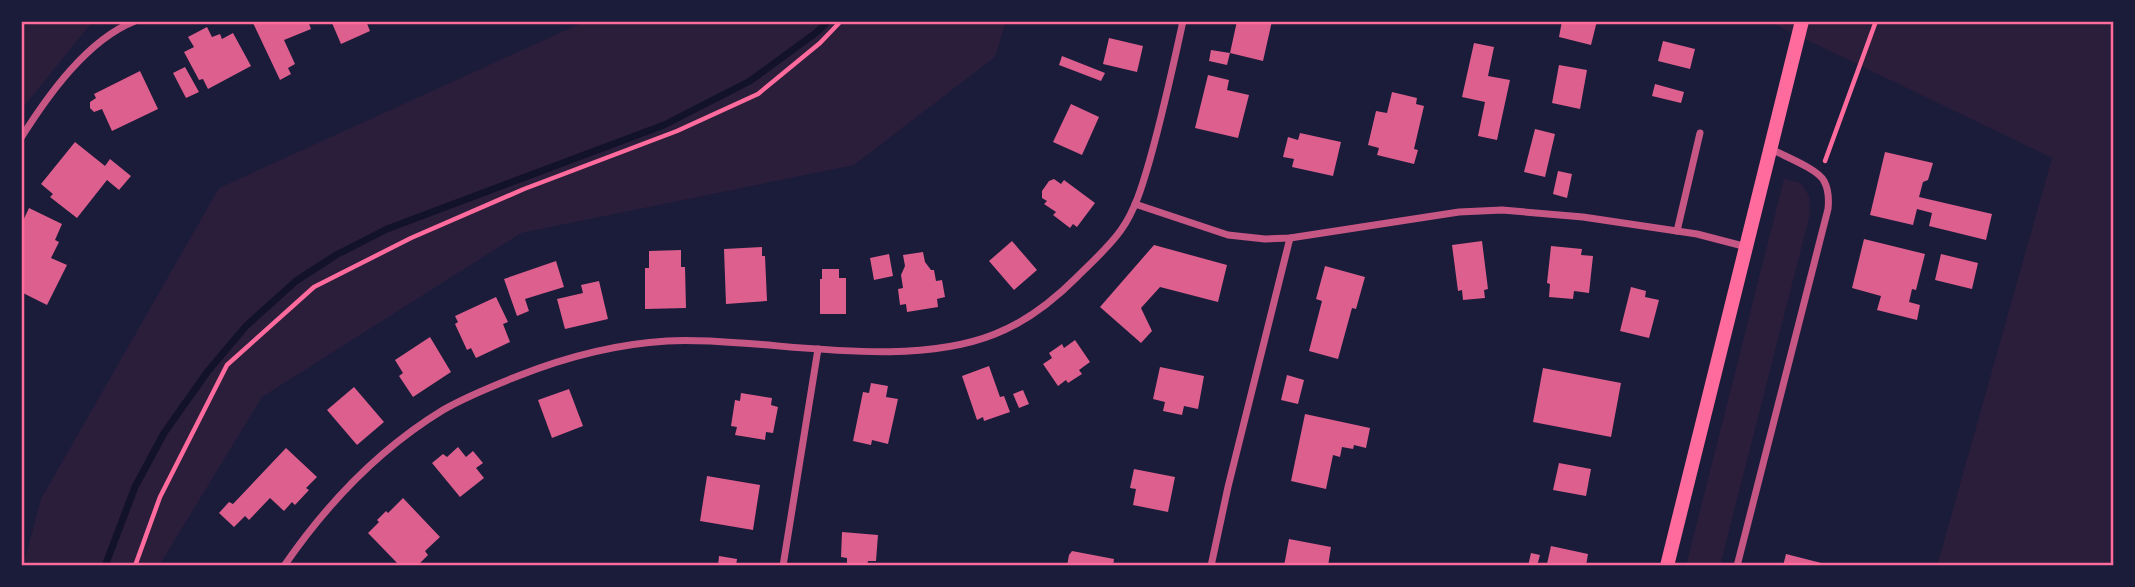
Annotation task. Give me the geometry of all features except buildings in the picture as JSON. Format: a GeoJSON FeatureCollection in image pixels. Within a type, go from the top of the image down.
{"type":"FeatureCollection","features":[{"type":"Feature","properties":{"kind":"main road"},"geometry":{"type":"LineString","coordinates":[[1667,566],[1802,21]]}},
{"type":"Feature","properties":{"kind":"street"},"geometry":{"type":"LineString","coordinates":[[21,138],[60,84],[93,47],[117,28],[135,21]]}},
{"type":"Feature","properties":{"kind":"street"},"geometry":{"type":"LineString","coordinates":[[284,566],[305,536],[350,485],[418,428],[478,392],[575,355],[665,341],[700,340],[818,349],[904,351],[968,343],[1020,323],[1066,288],[1122,229],[1135,204],[1159,129],[1183,21]]}},
{"type":"Feature","properties":{"kind":"street"},"geometry":{"type":"LineString","coordinates":[[1676,231],[1700,133]]}},
{"type":"Feature","properties":{"kind":"street"},"geometry":{"type":"LineString","coordinates":[[1737,566],[1828,209],[1829,194],[1820,175],[1771,149]]}},
{"type":"Feature","properties":{"kind":"street"},"geometry":{"type":"LineString","coordinates":[[1135,204],[1228,235],[1265,239],[1290,238],[1459,212],[1502,210],[1583,217],[1676,231],[1747,247]]}},
{"type":"Feature","properties":{"kind":"street"},"geometry":{"type":"LineString","coordinates":[[1211,566],[1290,238]]}},
{"type":"Feature","properties":{"kind":"street"},"geometry":{"type":"LineString","coordinates":[[783,566],[818,349]]}},
{"type":"Feature","properties":{"kind":"path"},"geometry":{"type":"LineString","coordinates":[[135,566],[160,497],[227,365],[314,287],[411,238],[524,189],[677,131],[758,94],[820,43],[841,21]]}},
{"type":"Feature","properties":{"kind":"path"},"geometry":{"type":"LineString","coordinates":[[1820,175],[1876,21]]}},
{"type":"Feature","properties":{"kind":"shaded area"},"geometry":{"type":"Polygon","coordinates":[[[21,21],[93,21],[21,110],[21,21]]]}},
{"type":"Feature","properties":{"kind":"shaded area"},"geometry":{"type":"Polygon","coordinates":[[[586,21],[1006,21],[995,57],[854,165],[521,233],[262,397],[159,566],[23,566],[41,499],[219,188],[586,21]]]}},
{"type":"Feature","properties":{"kind":"shaded area"},"geometry":{"type":"Polygon","coordinates":[[[1764,21],[2114,21],[2114,566],[1937,566],[2052,158],[1764,21]]]}},
{"type":"Feature","properties":{"kind":"shaded area"},"geometry":{"type":"Polygon","coordinates":[[[1784,179],[1801,183],[1809,196],[1810,214],[1720,566],[1686,566],[1784,179]]]}},
{"type":"Feature","properties":{"kind":"waterway"},"geometry":{"type":"LineString","coordinates":[[105,566],[135,487],[164,433],[208,371],[246,326],[296,281],[336,255],[387,229],[664,125],[750,81],[828,21]]}}]}
